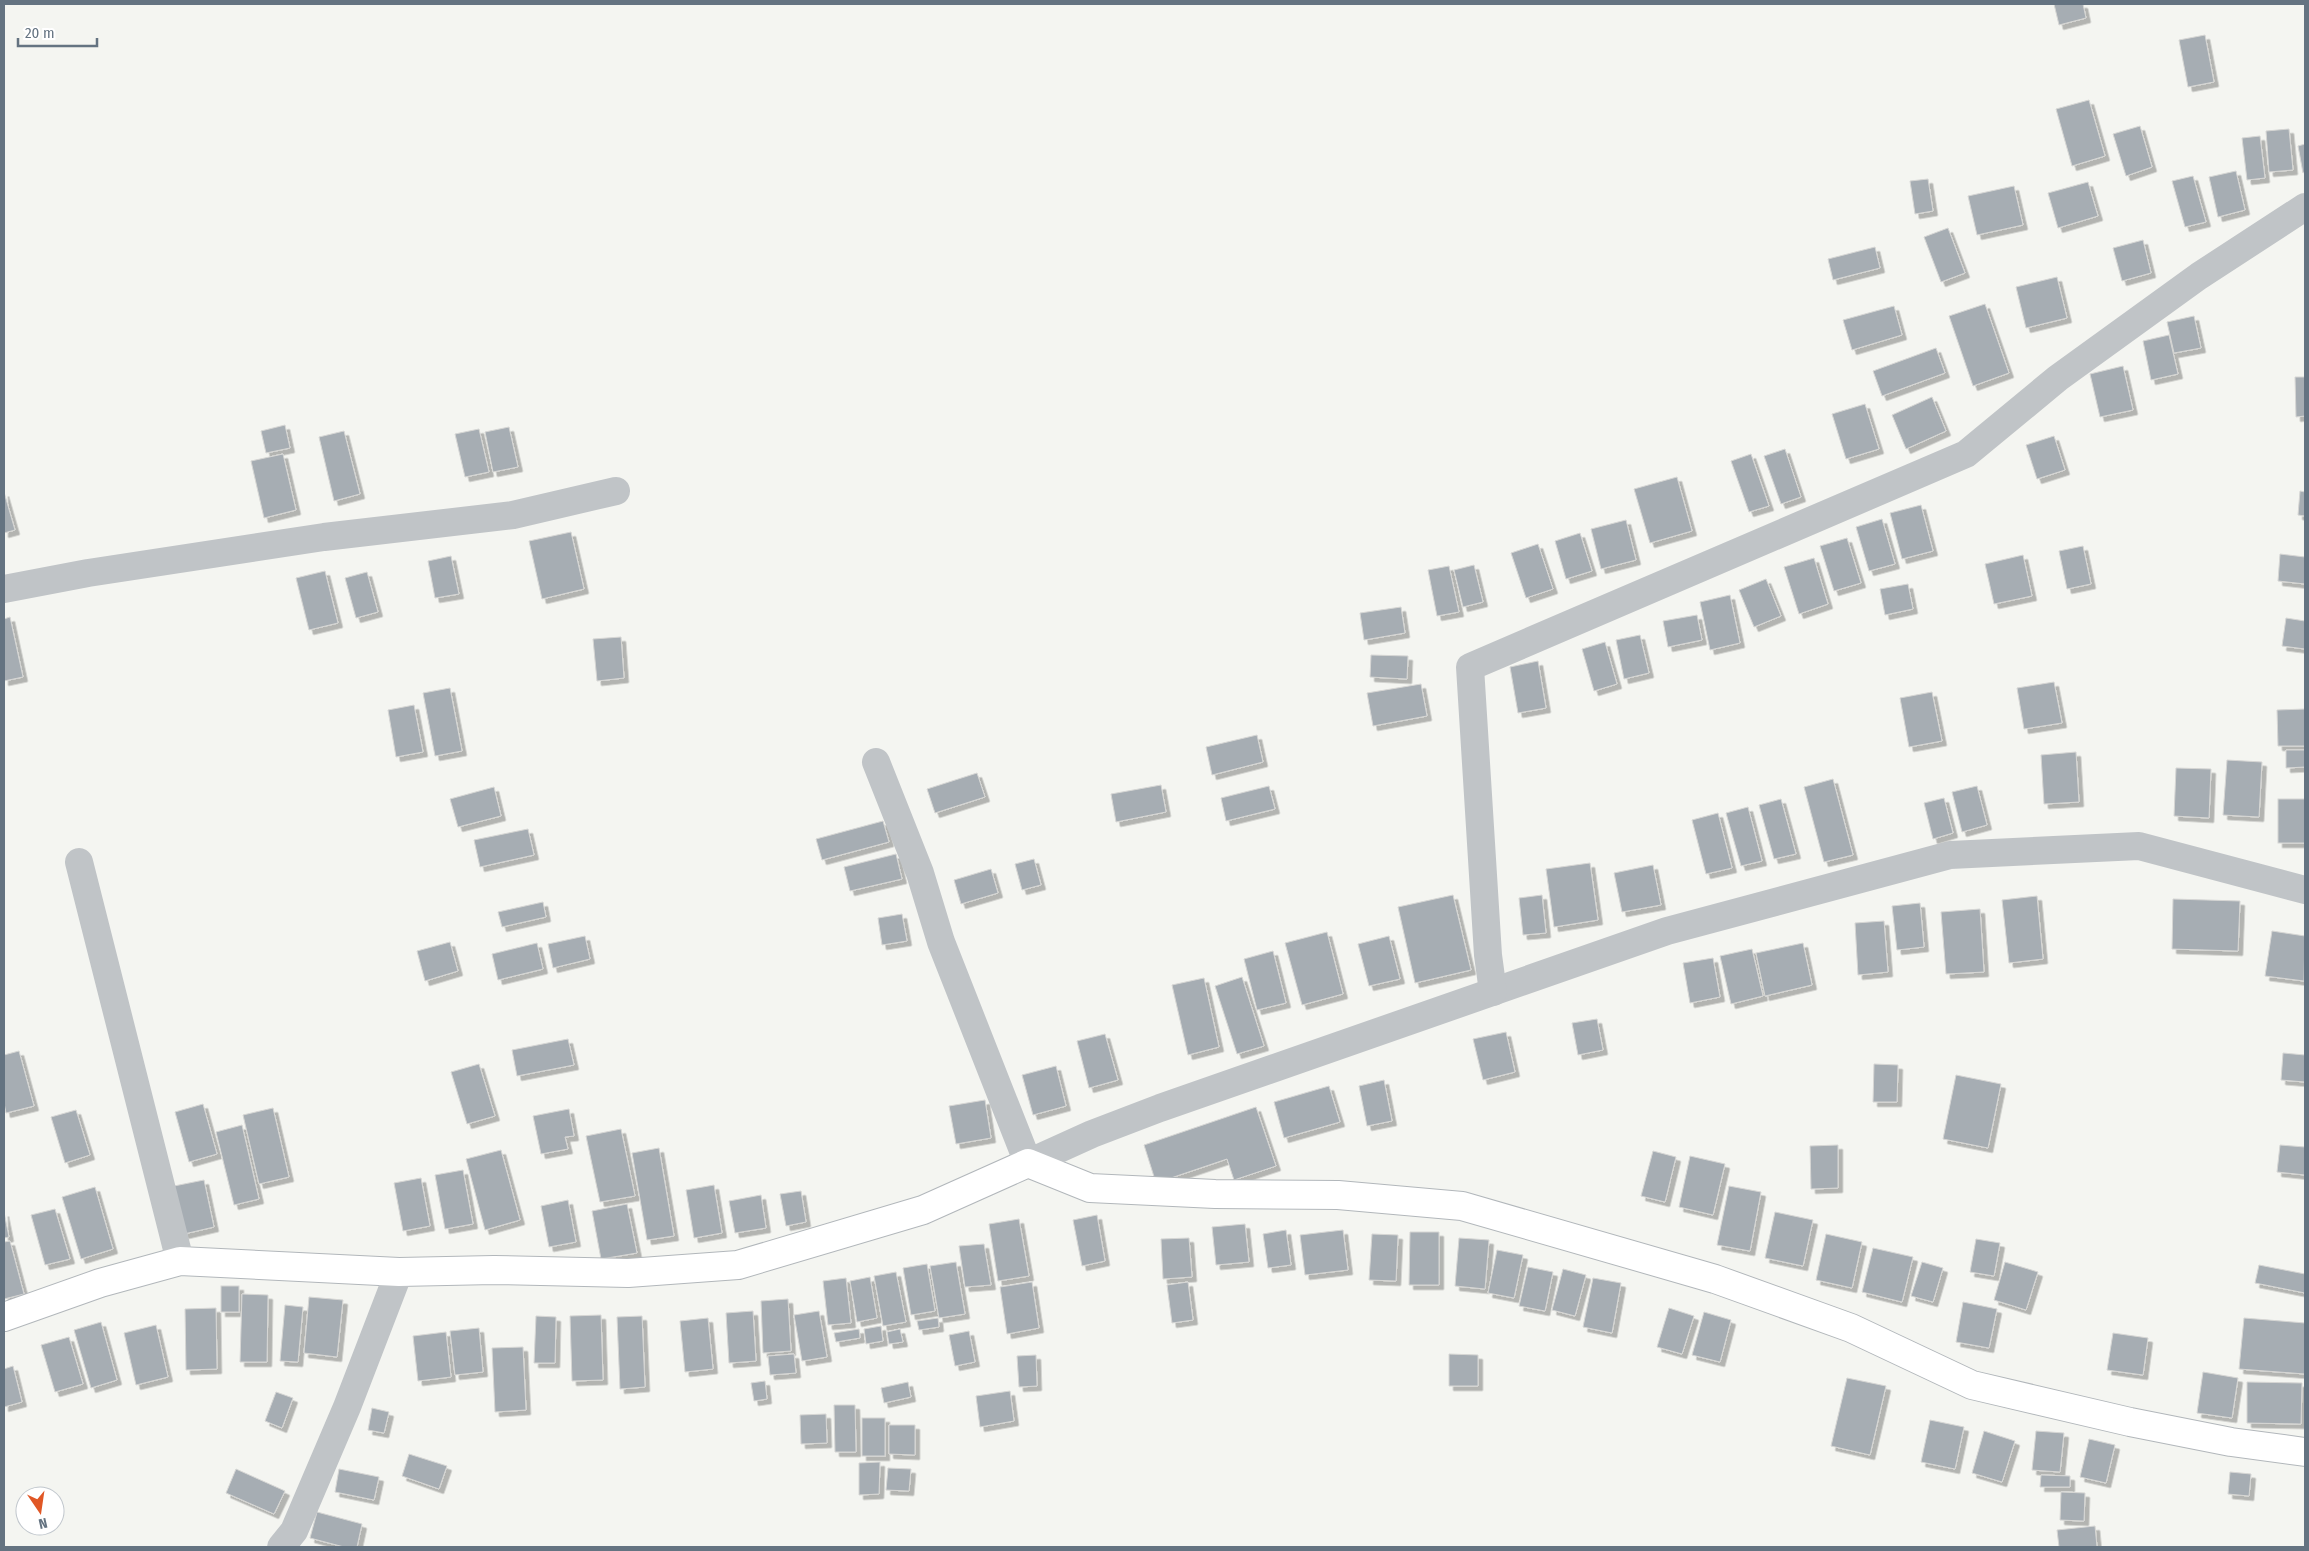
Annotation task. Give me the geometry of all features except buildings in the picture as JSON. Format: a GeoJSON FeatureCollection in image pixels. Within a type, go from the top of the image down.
{"type":"FeatureCollection","features":[{"type":"Feature","properties":{"kind":"street"},"geometry":{"type":"LineString","coordinates":[[1494,992],[1488,955],[1470,667],[1966,454],[2058,378],[2199,276],[2305,207]]}},
{"type":"Feature","properties":{"kind":"street"},"geometry":{"type":"LineString","coordinates":[[4,589],[88,573],[324,537],[513,515],[616,491]]}},
{"type":"Feature","properties":{"kind":"street"},"geometry":{"type":"LineString","coordinates":[[876,762],[920,873],[941,942],[1028,1163],[1090,1188],[1215,1194],[1338,1195],[1462,1206],[1715,1279],[1851,1328],[1972,1385],[2148,1426],[2232,1442],[2305,1452]]}},
{"type":"Feature","properties":{"kind":"street"},"geometry":{"type":"LineString","coordinates":[[4,1317],[100,1283],[180,1261],[398,1272],[494,1270],[628,1273],[738,1265],[923,1210],[1092,1134],[1160,1108],[1667,932],[1950,855],[2139,846],[2305,890]]}},
{"type":"Feature","properties":{"kind":"street"},"geometry":{"type":"LineString","coordinates":[[79,862],[180,1261]]}},
{"type":"Feature","properties":{"kind":"street"},"geometry":{"type":"LineString","coordinates":[[281,1547],[294,1532],[340,1425],[398,1272]]}}]}
